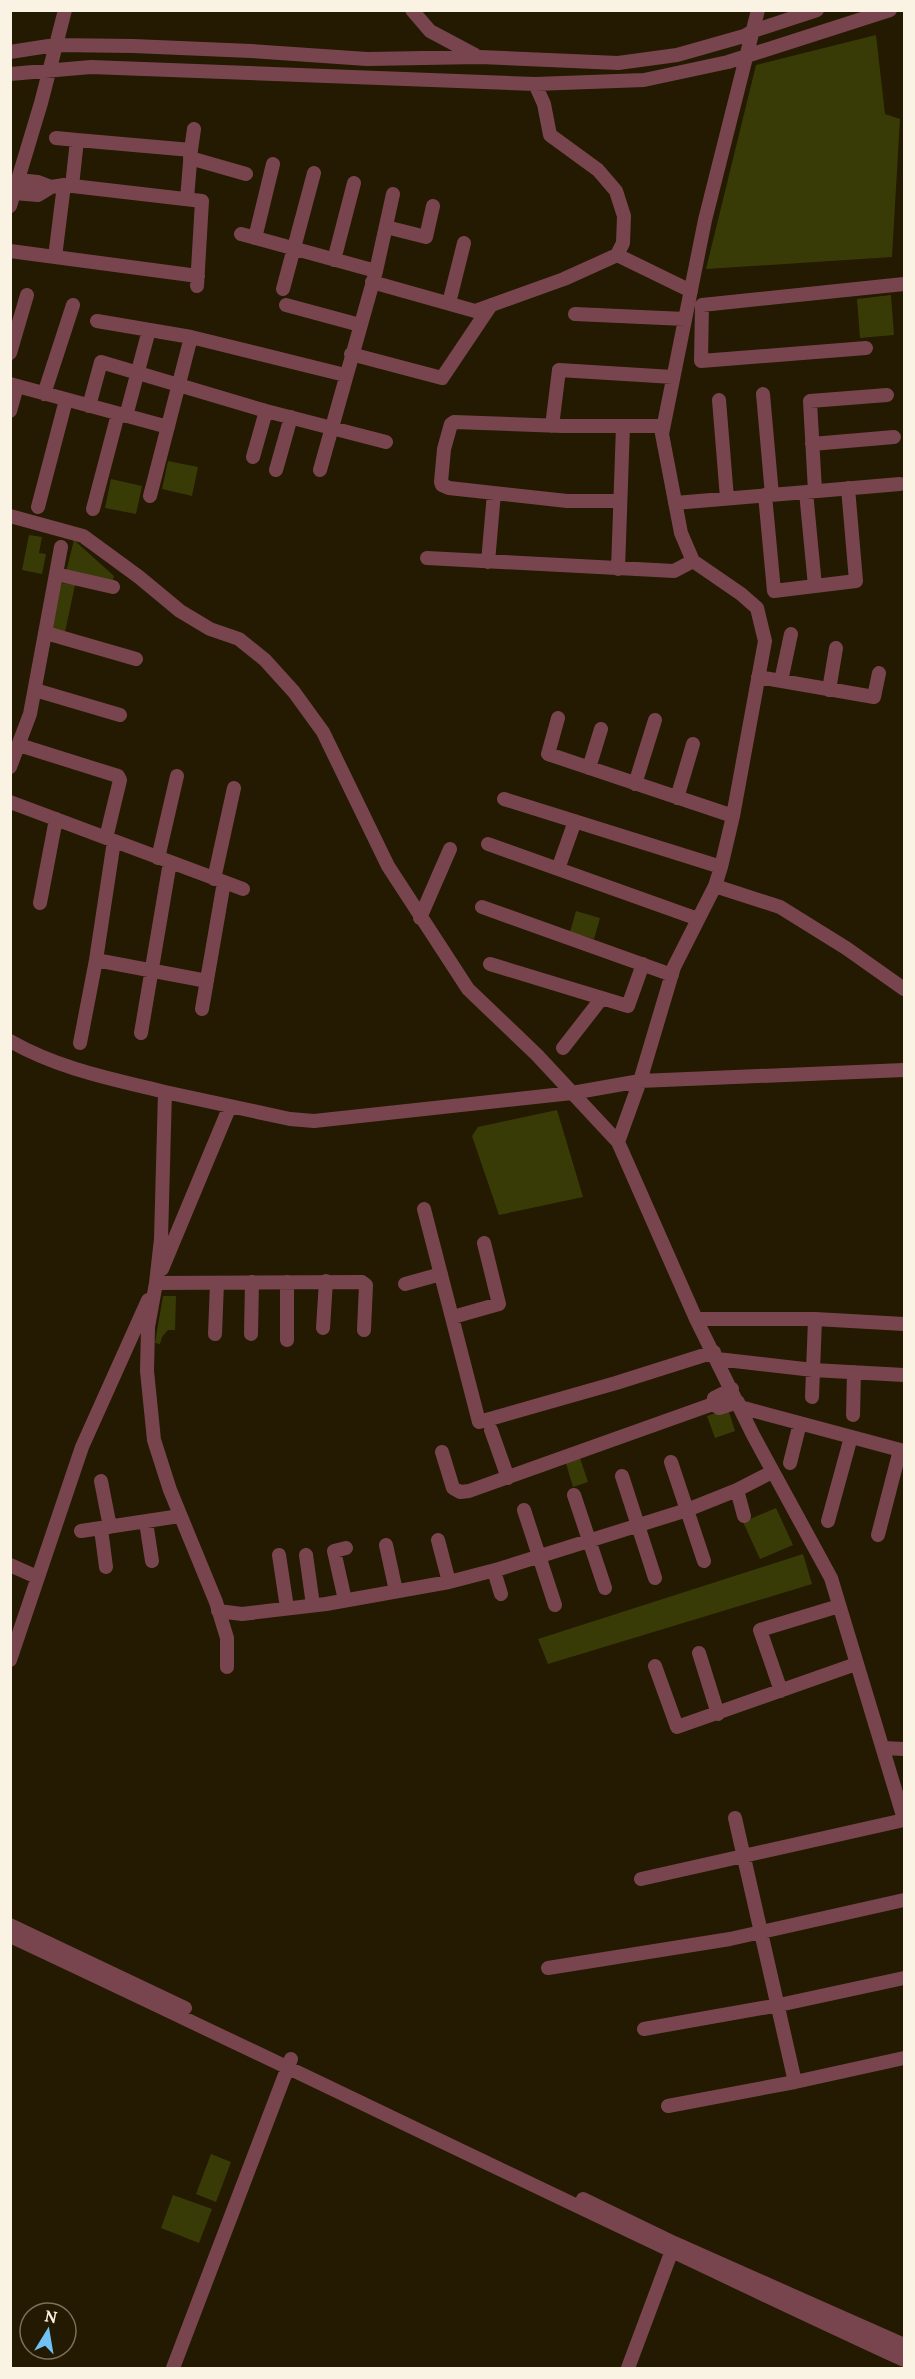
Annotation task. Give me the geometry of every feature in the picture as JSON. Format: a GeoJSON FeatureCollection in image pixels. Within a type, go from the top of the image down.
{"type":"FeatureCollection","features":[{"type":"Feature","properties":{"kind":"street"},"geometry":{"type":"LineString","coordinates":[[14,193],[65,10]]}},
{"type":"Feature","properties":{"kind":"street"},"geometry":{"type":"LineString","coordinates":[[412,10],[430,31],[480,57]]}},
{"type":"Feature","properties":{"kind":"street"},"geometry":{"type":"LineString","coordinates":[[618,1142],[640,1081],[672,975],[715,886],[721,867],[733,816],[765,641],[757,608],[741,594],[693,561],[681,533],[662,434],[705,220],[758,10]]}},
{"type":"Feature","properties":{"kind":"street"},"geometry":{"type":"LineString","coordinates":[[10,52],[55,45],[251,51],[367,59],[480,57],[618,63],[677,55],[744,36],[817,10]]}},
{"type":"Feature","properties":{"kind":"street"},"geometry":{"type":"LineString","coordinates":[[10,74],[90,67],[535,84],[644,80],[747,57],[890,10]]}},
{"type":"Feature","properties":{"kind":"street"},"geometry":{"type":"LineString","coordinates":[[241,234],[334,260],[474,311],[564,279],[617,255],[623,243],[624,216],[616,191],[598,170],[550,135],[544,105],[535,84]]}},
{"type":"Feature","properties":{"kind":"street"},"geometry":{"type":"LineString","coordinates":[[187,199],[194,129]]}},
{"type":"Feature","properties":{"kind":"street"},"geometry":{"type":"LineString","coordinates":[[56,138],[191,154],[246,174]]}},
{"type":"Feature","properties":{"kind":"street"},"geometry":{"type":"LineString","coordinates":[[55,257],[62,186],[77,140]]}},
{"type":"Feature","properties":{"kind":"street"},"geometry":{"type":"LineString","coordinates":[[255,238],[273,164]]}},
{"type":"Feature","properties":{"kind":"street"},"geometry":{"type":"LineString","coordinates":[[284,289],[314,173]]}},
{"type":"Feature","properties":{"kind":"street"},"geometry":{"type":"LineString","coordinates":[[10,251],[197,281],[202,201],[38,182],[14,193]]}},
{"type":"Feature","properties":{"kind":"street"},"geometry":{"type":"LineString","coordinates":[[334,260],[354,183]]}},
{"type":"Feature","properties":{"kind":"street"},"geometry":{"type":"LineString","coordinates":[[320,470],[374,276],[393,194]]}},
{"type":"Feature","properties":{"kind":"street"},"geometry":{"type":"LineString","coordinates":[[386,227],[426,237],[433,206]]}},
{"type":"Feature","properties":{"kind":"street"},"geometry":{"type":"LineString","coordinates":[[449,303],[464,243]]}},
{"type":"Feature","properties":{"kind":"street"},"geometry":{"type":"LineString","coordinates":[[617,255],[691,291]]}},
{"type":"Feature","properties":{"kind":"street"},"geometry":{"type":"LineString","coordinates":[[866,348],[701,360],[702,305],[904,284]]}},
{"type":"Feature","properties":{"kind":"street"},"geometry":{"type":"LineString","coordinates":[[10,353],[27,295]]}},
{"type":"Feature","properties":{"kind":"street"},"geometry":{"type":"LineString","coordinates":[[286,304],[360,325]]}},
{"type":"Feature","properties":{"kind":"street"},"geometry":{"type":"LineString","coordinates":[[44,394],[72,305]]}},
{"type":"Feature","properties":{"kind":"street"},"geometry":{"type":"LineString","coordinates":[[351,354],[442,378],[491,305]]}},
{"type":"Feature","properties":{"kind":"street"},"geometry":{"type":"LineString","coordinates":[[575,314],[685,319]]}},
{"type":"Feature","properties":{"kind":"street"},"geometry":{"type":"LineString","coordinates":[[97,321],[191,337],[345,375]]}},
{"type":"Feature","properties":{"kind":"street"},"geometry":{"type":"LineString","coordinates":[[93,509],[138,372],[149,330]]}},
{"type":"Feature","properties":{"kind":"street"},"geometry":{"type":"LineString","coordinates":[[150,496],[191,337]]}},
{"type":"Feature","properties":{"kind":"street"},"geometry":{"type":"LineString","coordinates":[[89,406],[101,362],[266,411],[386,442]]}},
{"type":"Feature","properties":{"kind":"street"},"geometry":{"type":"LineString","coordinates":[[552,426],[559,370],[673,377]]}},
{"type":"Feature","properties":{"kind":"street"},"geometry":{"type":"LineString","coordinates":[[10,411],[14,385],[168,427]]}},
{"type":"Feature","properties":{"kind":"street"},"geometry":{"type":"LineString","coordinates":[[763,394],[774,591],[856,581],[848,488]]}},
{"type":"Feature","properties":{"kind":"street"},"geometry":{"type":"LineString","coordinates":[[815,586],[810,491],[812,444],[810,401],[887,395]]}},
{"type":"Feature","properties":{"kind":"street"},"geometry":{"type":"LineString","coordinates":[[38,507],[66,399]]}},
{"type":"Feature","properties":{"kind":"street"},"geometry":{"type":"LineString","coordinates":[[719,400],[727,498]]}},
{"type":"Feature","properties":{"kind":"street"},"geometry":{"type":"LineString","coordinates":[[253,457],[266,411]]}},
{"type":"Feature","properties":{"kind":"street"},"geometry":{"type":"LineString","coordinates":[[276,470],[291,417]]}},
{"type":"Feature","properties":{"kind":"street"},"geometry":{"type":"LineString","coordinates":[[621,501],[567,501],[449,488],[442,485],[444,449],[451,424],[454,422],[552,426],[663,426]]}},
{"type":"Feature","properties":{"kind":"street"},"geometry":{"type":"LineString","coordinates":[[618,569],[623,426]]}},
{"type":"Feature","properties":{"kind":"street"},"geometry":{"type":"LineString","coordinates":[[812,444],[894,437]]}},
{"type":"Feature","properties":{"kind":"street"},"geometry":{"type":"LineString","coordinates":[[675,503],[900,484]]}},
{"type":"Feature","properties":{"kind":"street"},"geometry":{"type":"LineString","coordinates":[[488,562],[494,493]]}},
{"type":"Feature","properties":{"kind":"street"},"geometry":{"type":"LineString","coordinates":[[10,516],[83,536],[139,577],[180,611],[210,629],[239,639],[265,660],[294,692],[323,732],[388,866],[468,989],[537,1055],[618,1142],[696,1318],[772,1472],[831,1578],[904,1820],[641,1879]]}},
{"type":"Feature","properties":{"kind":"street"},"geometry":{"type":"LineString","coordinates":[[10,768],[30,714],[61,548]]}},
{"type":"Feature","properties":{"kind":"street"},"geometry":{"type":"LineString","coordinates":[[427,558],[674,571],[693,561]]}},
{"type":"Feature","properties":{"kind":"street"},"geometry":{"type":"LineString","coordinates":[[56,574],[113,587]]}},
{"type":"Feature","properties":{"kind":"street"},"geometry":{"type":"LineString","coordinates":[[46,633],[136,659]]}},
{"type":"Feature","properties":{"kind":"street"},"geometry":{"type":"LineString","coordinates":[[781,681],[791,634]]}},
{"type":"Feature","properties":{"kind":"street"},"geometry":{"type":"LineString","coordinates":[[829,690],[836,648]]}},
{"type":"Feature","properties":{"kind":"street"},"geometry":{"type":"LineString","coordinates":[[758,677],[874,698],[879,673]]}},
{"type":"Feature","properties":{"kind":"street"},"geometry":{"type":"LineString","coordinates":[[35,690],[120,715]]}},
{"type":"Feature","properties":{"kind":"street"},"geometry":{"type":"LineString","coordinates":[[558,718],[548,754],[733,816]]}},
{"type":"Feature","properties":{"kind":"street"},"geometry":{"type":"LineString","coordinates":[[635,784],[655,720]]}},
{"type":"Feature","properties":{"kind":"street"},"geometry":{"type":"LineString","coordinates":[[590,768],[601,729]]}},
{"type":"Feature","properties":{"kind":"street"},"geometry":{"type":"LineString","coordinates":[[677,798],[693,744]]}},
{"type":"Feature","properties":{"kind":"street"},"geometry":{"type":"LineString","coordinates":[[19,745],[118,776],[120,780],[110,840],[96,960],[80,1042]]}},
{"type":"Feature","properties":{"kind":"street"},"geometry":{"type":"LineString","coordinates":[[141,1033],[152,970],[164,860],[177,776]]}},
{"type":"Feature","properties":{"kind":"street"},"geometry":{"type":"LineString","coordinates":[[202,1009],[234,788]]}},
{"type":"Feature","properties":{"kind":"street"},"geometry":{"type":"LineString","coordinates":[[504,799],[721,867]]}},
{"type":"Feature","properties":{"kind":"street"},"geometry":{"type":"LineString","coordinates":[[10,802],[243,890]]}},
{"type":"Feature","properties":{"kind":"street"},"geometry":{"type":"LineString","coordinates":[[40,903],[56,819]]}},
{"type":"Feature","properties":{"kind":"street"},"geometry":{"type":"LineString","coordinates":[[558,869],[575,821]]}},
{"type":"Feature","properties":{"kind":"street"},"geometry":{"type":"LineString","coordinates":[[488,844],[698,919]]}},
{"type":"Feature","properties":{"kind":"street"},"geometry":{"type":"LineString","coordinates":[[420,918],[450,849]]}},
{"type":"Feature","properties":{"kind":"street"},"geometry":{"type":"LineString","coordinates":[[715,886],[780,907],[846,948],[904,989]]}},
{"type":"Feature","properties":{"kind":"street"},"geometry":{"type":"LineString","coordinates":[[482,907],[672,975]]}},
{"type":"Feature","properties":{"kind":"street"},"geometry":{"type":"LineString","coordinates":[[96,960],[207,981]]}},
{"type":"Feature","properties":{"kind":"street"},"geometry":{"type":"LineString","coordinates":[[490,964],[628,1006],[643,964]]}},
{"type":"Feature","properties":{"kind":"street"},"geometry":{"type":"LineString","coordinates":[[563,1048],[602,998]]}},
{"type":"Feature","properties":{"kind":"street"},"geometry":{"type":"LineString","coordinates":[[10,1041],[30,1053],[68,1068],[290,1119],[314,1121],[572,1093],[640,1081],[904,1070]]}},
{"type":"Feature","properties":{"kind":"street"},"geometry":{"type":"LineString","coordinates":[[165,1092],[161,1239],[148,1327],[148,1383],[154,1440],[180,1516],[227,1638],[227,1667]]}},
{"type":"Feature","properties":{"kind":"street"},"geometry":{"type":"LineString","coordinates":[[10,1660],[82,1446],[156,1283],[230,1106]]}},
{"type":"Feature","properties":{"kind":"street"},"geometry":{"type":"LineString","coordinates":[[424,1209],[479,1422],[715,1355],[813,1370],[904,1375]]}},
{"type":"Feature","properties":{"kind":"street"},"geometry":{"type":"LineString","coordinates":[[453,1317],[499,1304],[484,1243]]}},
{"type":"Feature","properties":{"kind":"street"},"geometry":{"type":"LineString","coordinates":[[405,1284],[441,1274]]}},
{"type":"Feature","properties":{"kind":"street"},"geometry":{"type":"LineString","coordinates":[[323,1328],[326,1281]]}},
{"type":"Feature","properties":{"kind":"street"},"geometry":{"type":"LineString","coordinates":[[215,1334],[217,1282]]}},
{"type":"Feature","properties":{"kind":"street"},"geometry":{"type":"LineString","coordinates":[[251,1334],[252,1282]]}},
{"type":"Feature","properties":{"kind":"street"},"geometry":{"type":"LineString","coordinates":[[287,1282],[287,1340]]}},
{"type":"Feature","properties":{"kind":"street"},"geometry":{"type":"LineString","coordinates":[[156,1283],[362,1282],[366,1285],[364,1330]]}},
{"type":"Feature","properties":{"kind":"street"},"geometry":{"type":"LineString","coordinates":[[696,1318],[814,1319],[904,1324]]}},
{"type":"Feature","properties":{"kind":"street"},"geometry":{"type":"LineString","coordinates":[[812,1397],[814,1319]]}},
{"type":"Feature","properties":{"kind":"street"},"geometry":{"type":"LineString","coordinates":[[853,1415],[854,1372]]}},
{"type":"Feature","properties":{"kind":"street"},"geometry":{"type":"LineString","coordinates":[[713,1404],[714,1398],[732,1389]]}},
{"type":"Feature","properties":{"kind":"street"},"geometry":{"type":"LineString","coordinates":[[713,1404],[719,1408],[739,1405],[902,1451],[878,1535]]}},
{"type":"Feature","properties":{"kind":"street"},"geometry":{"type":"LineString","coordinates":[[442,1452],[453,1488],[460,1492],[469,1491],[713,1404]]}},
{"type":"Feature","properties":{"kind":"street"},"geometry":{"type":"LineString","coordinates":[[790,1462],[800,1423]]}},
{"type":"Feature","properties":{"kind":"street"},"geometry":{"type":"LineString","coordinates":[[491,1430],[508,1478]]}},
{"type":"Feature","properties":{"kind":"street"},"geometry":{"type":"LineString","coordinates":[[828,1521],[851,1437]]}},
{"type":"Feature","properties":{"kind":"street"},"geometry":{"type":"LineString","coordinates":[[671,1462],[704,1561]]}},
{"type":"Feature","properties":{"kind":"street"},"geometry":{"type":"LineString","coordinates":[[218,1611],[242,1614],[313,1605],[449,1582],[494,1571],[687,1510],[737,1490],[772,1472]]}},
{"type":"Feature","properties":{"kind":"street"},"geometry":{"type":"LineString","coordinates":[[621,1476],[655,1578]]}},
{"type":"Feature","properties":{"kind":"street"},"geometry":{"type":"LineString","coordinates":[[101,1481],[106,1528],[106,1567]]}},
{"type":"Feature","properties":{"kind":"street"},"geometry":{"type":"LineString","coordinates":[[737,1490],[744,1516]]}},
{"type":"Feature","properties":{"kind":"street"},"geometry":{"type":"LineString","coordinates":[[574,1495],[605,1588]]}},
{"type":"Feature","properties":{"kind":"street"},"geometry":{"type":"LineString","coordinates":[[524,1510],[555,1605]]}},
{"type":"Feature","properties":{"kind":"street"},"geometry":{"type":"LineString","coordinates":[[81,1531],[180,1516]]}},
{"type":"Feature","properties":{"kind":"street"},"geometry":{"type":"LineString","coordinates":[[146,1522],[152,1561]]}},
{"type":"Feature","properties":{"kind":"street"},"geometry":{"type":"LineString","coordinates":[[438,1540],[449,1582]]}},
{"type":"Feature","properties":{"kind":"street"},"geometry":{"type":"LineString","coordinates":[[386,1545],[396,1591]]}},
{"type":"Feature","properties":{"kind":"street"},"geometry":{"type":"LineString","coordinates":[[345,1600],[334,1551],[346,1548]]}},
{"type":"Feature","properties":{"kind":"street"},"geometry":{"type":"LineString","coordinates":[[279,1555],[287,1608]]}},
{"type":"Feature","properties":{"kind":"street"},"geometry":{"type":"LineString","coordinates":[[306,1555],[313,1605]]}},
{"type":"Feature","properties":{"kind":"street"},"geometry":{"type":"LineString","coordinates":[[10,1565],[37,1577]]}},
{"type":"Feature","properties":{"kind":"street"},"geometry":{"type":"LineString","coordinates":[[494,1571],[501,1594]]}},
{"type":"Feature","properties":{"kind":"street"},"geometry":{"type":"LineString","coordinates":[[781,1691],[760,1630],[839,1606]]}},
{"type":"Feature","properties":{"kind":"street"},"geometry":{"type":"LineString","coordinates":[[699,1653],[718,1714]]}},
{"type":"Feature","properties":{"kind":"street"},"geometry":{"type":"LineString","coordinates":[[655,1666],[677,1727],[856,1664]]}},
{"type":"Feature","properties":{"kind":"street"},"geometry":{"type":"LineString","coordinates":[[883,1748],[904,1749]]}},
{"type":"Feature","properties":{"kind":"street"},"geometry":{"type":"LineString","coordinates":[[735,1818],[795,2082]]}},
{"type":"Feature","properties":{"kind":"street"},"geometry":{"type":"LineString","coordinates":[[548,1968],[730,1940],[904,1900]]}},
{"type":"Feature","properties":{"kind":"street"},"geometry":{"type":"LineString","coordinates":[[10,1925],[904,2360]]}},
{"type":"Feature","properties":{"kind":"street"},"geometry":{"type":"LineString","coordinates":[[10,1936],[290,2062]]}},
{"type":"Feature","properties":{"kind":"street"},"geometry":{"type":"LineString","coordinates":[[644,2029],[779,2005],[904,1978]]}},
{"type":"Feature","properties":{"kind":"street"},"geometry":{"type":"LineString","coordinates":[[668,2106],[904,2058]]}},
{"type":"Feature","properties":{"kind":"street"},"geometry":{"type":"LineString","coordinates":[[173,2368],[290,2062]]}},
{"type":"Feature","properties":{"kind":"street"},"geometry":{"type":"LineString","coordinates":[[673,2248],[904,2345]]}},
{"type":"Feature","properties":{"kind":"street"},"geometry":{"type":"LineString","coordinates":[[628,2368],[673,2248]]}},
{"type":"Feature","properties":{"kind":"shaded area"},"geometry":{"type":"Polygon","coordinates":[[[876,35],[885,114],[900,119],[892,257],[706,269],[756,65],[876,35]]]}},
{"type":"Feature","properties":{"kind":"shaded area"},"geometry":{"type":"Polygon","coordinates":[[[891,295],[894,335],[860,338],[857,299],[891,295]]]}},
{"type":"Feature","properties":{"kind":"shaded area"},"geometry":{"type":"Polygon","coordinates":[[[168,461],[198,467],[192,496],[162,489],[168,461]]]}},
{"type":"Feature","properties":{"kind":"shaded area"},"geometry":{"type":"Polygon","coordinates":[[[111,479],[142,486],[136,514],[105,508],[111,479]]]}},
{"type":"Feature","properties":{"kind":"shaded area"},"geometry":{"type":"Polygon","coordinates":[[[29,535],[42,537],[39,553],[46,554],[42,574],[22,570],[29,535]]]}},
{"type":"Feature","properties":{"kind":"shaded area"},"geometry":{"type":"Polygon","coordinates":[[[74,540],[114,576],[112,583],[66,572],[74,540]]]}},
{"type":"Feature","properties":{"kind":"shaded area"},"geometry":{"type":"Polygon","coordinates":[[[61,583],[75,585],[65,632],[52,630],[61,583]]]}},
{"type":"Feature","properties":{"kind":"shaded area"},"geometry":{"type":"Polygon","coordinates":[[[576,911],[600,918],[594,939],[570,932],[576,911]]]}},
{"type":"Feature","properties":{"kind":"shaded area"},"geometry":{"type":"Polygon","coordinates":[[[557,1110],[583,1197],[499,1215],[472,1136],[478,1127],[557,1110]]]}},
{"type":"Feature","properties":{"kind":"shaded area"},"geometry":{"type":"Polygon","coordinates":[[[163,1296],[176,1296],[175,1330],[168,1330],[160,1344],[155,1343],[163,1296]]]}},
{"type":"Feature","properties":{"kind":"shaded area"},"geometry":{"type":"Polygon","coordinates":[[[728,1409],[735,1431],[715,1438],[707,1416],[728,1409]]]}},
{"type":"Feature","properties":{"kind":"shaded area"},"geometry":{"type":"Polygon","coordinates":[[[579,1455],[588,1482],[573,1487],[565,1460],[579,1455]]]}},
{"type":"Feature","properties":{"kind":"shaded area"},"geometry":{"type":"Polygon","coordinates":[[[776,1508],[793,1545],[760,1559],[743,1522],[776,1508]]]}},
{"type":"Feature","properties":{"kind":"shaded area"},"geometry":{"type":"Polygon","coordinates":[[[803,1554],[812,1584],[548,1664],[538,1639],[803,1554]]]}},
{"type":"Feature","properties":{"kind":"shaded area"},"geometry":{"type":"Polygon","coordinates":[[[211,2154],[231,2162],[216,2202],[196,2194],[211,2154]]]}},
{"type":"Feature","properties":{"kind":"shaded area"},"geometry":{"type":"Polygon","coordinates":[[[173,2195],[212,2209],[199,2243],[161,2228],[173,2195]]]}}]}
